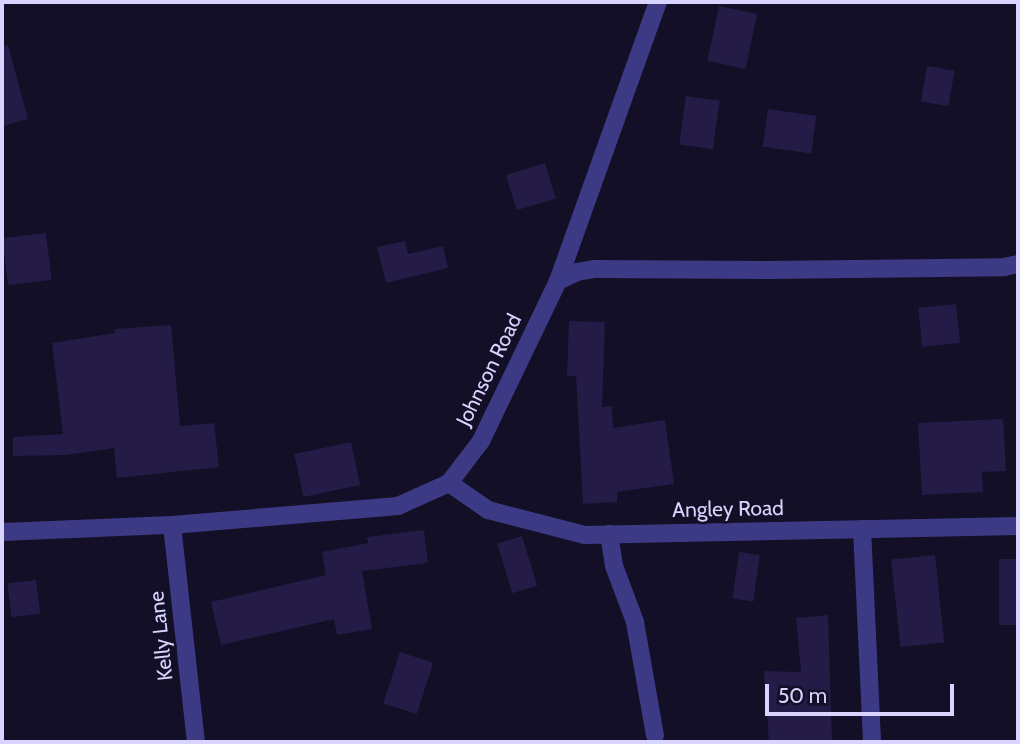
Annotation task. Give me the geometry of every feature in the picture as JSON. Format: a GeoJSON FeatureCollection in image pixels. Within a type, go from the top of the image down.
{"type":"FeatureCollection","features":[{"type":"Feature","properties":{"kind":"street","name":"Johnson Road"},"geometry":{"type":"LineString","coordinates":[[2,532],[172,525],[398,506],[449,483],[481,441],[558,281],[657,2]]}},
{"type":"Feature","properties":{"kind":"street"},"geometry":{"type":"LineString","coordinates":[[558,281],[577,272],[594,269],[769,270],[1004,267],[1018,264]]}},
{"type":"Feature","properties":{"kind":"street","name":"Angley Road"},"geometry":{"type":"LineString","coordinates":[[449,483],[488,510],[585,535],[1018,526]]}},
{"type":"Feature","properties":{"kind":"street","name":"Kelly Lane"},"geometry":{"type":"LineString","coordinates":[[172,525],[195,742]]}},
{"type":"Feature","properties":{"kind":"street"},"geometry":{"type":"LineString","coordinates":[[862,529],[872,742]]}},
{"type":"Feature","properties":{"kind":"street"},"geometry":{"type":"LineString","coordinates":[[609,534],[614,566],[635,622],[655,735]]}},
{"type":"Feature","properties":{"kind":"building"},"geometry":{"type":"Polygon","coordinates":[[[719,6],[757,14],[746,69],[707,61],[719,6]]]}},
{"type":"Feature","properties":{"kind":"building"},"geometry":{"type":"Polygon","coordinates":[[[8,45],[28,119],[2,126],[2,46],[8,45]]]}},
{"type":"Feature","properties":{"kind":"building"},"geometry":{"type":"Polygon","coordinates":[[[927,66],[955,71],[948,106],[921,101],[927,66]]]}},
{"type":"Feature","properties":{"kind":"building"},"geometry":{"type":"Polygon","coordinates":[[[686,96],[720,101],[713,149],[679,145],[686,96]]]}},
{"type":"Feature","properties":{"kind":"building"},"geometry":{"type":"Polygon","coordinates":[[[768,109],[817,116],[811,153],[763,147],[768,109]]]}},
{"type":"Feature","properties":{"kind":"building"},"geometry":{"type":"Polygon","coordinates":[[[545,163],[556,198],[517,210],[506,175],[545,163]]]}},
{"type":"Feature","properties":{"kind":"building"},"geometry":{"type":"Polygon","coordinates":[[[46,233],[52,280],[8,285],[2,238],[46,233]]]}},
{"type":"Feature","properties":{"kind":"building"},"geometry":{"type":"Polygon","coordinates":[[[405,241],[408,254],[443,246],[448,268],[386,283],[377,247],[405,241]]]}},
{"type":"Feature","properties":{"kind":"building"},"geometry":{"type":"Polygon","coordinates":[[[956,304],[960,343],[922,347],[918,308],[956,304]]]}},
{"type":"Feature","properties":{"kind":"building"},"geometry":{"type":"Polygon","coordinates":[[[569,321],[605,322],[602,407],[612,406],[613,428],[665,420],[674,484],[617,492],[617,502],[583,504],[576,376],[567,376],[569,321]]]}},
{"type":"Feature","properties":{"kind":"building"},"geometry":{"type":"Polygon","coordinates":[[[171,325],[180,426],[214,423],[219,467],[117,478],[114,448],[66,455],[13,456],[13,437],[63,434],[52,343],[115,333],[114,329],[171,325]]]}},
{"type":"Feature","properties":{"kind":"building"},"geometry":{"type":"Polygon","coordinates":[[[1003,419],[1006,471],[982,472],[983,492],[922,495],[918,423],[1003,419]]]}},
{"type":"Feature","properties":{"kind":"building"},"geometry":{"type":"Polygon","coordinates":[[[351,442],[360,485],[303,497],[294,454],[351,442]]]}},
{"type":"Feature","properties":{"kind":"building"},"geometry":{"type":"Polygon","coordinates":[[[424,530],[428,563],[362,571],[372,629],[337,635],[334,619],[221,645],[211,602],[326,575],[322,552],[368,543],[367,537],[424,530]]]}},
{"type":"Feature","properties":{"kind":"building"},"geometry":{"type":"Polygon","coordinates":[[[522,536],[537,586],[512,593],[497,544],[522,536]]]}},
{"type":"Feature","properties":{"kind":"building"},"geometry":{"type":"Polygon","coordinates":[[[739,552],[760,555],[753,601],[732,599],[739,552]]]}},
{"type":"Feature","properties":{"kind":"building"},"geometry":{"type":"Polygon","coordinates":[[[935,555],[944,643],[900,647],[891,560],[935,555]]]}},
{"type":"Feature","properties":{"kind":"building"},"geometry":{"type":"Polygon","coordinates":[[[999,559],[1018,559],[1018,625],[999,625],[999,559]]]}},
{"type":"Feature","properties":{"kind":"building"},"geometry":{"type":"Polygon","coordinates":[[[36,580],[40,614],[11,617],[7,584],[36,580]]]}},
{"type":"Feature","properties":{"kind":"building"},"geometry":{"type":"Polygon","coordinates":[[[828,615],[832,742],[769,742],[764,671],[801,672],[796,618],[828,615]]]}},
{"type":"Feature","properties":{"kind":"building"},"geometry":{"type":"Polygon","coordinates":[[[400,652],[433,663],[417,714],[383,703],[400,652]]]}}]}
